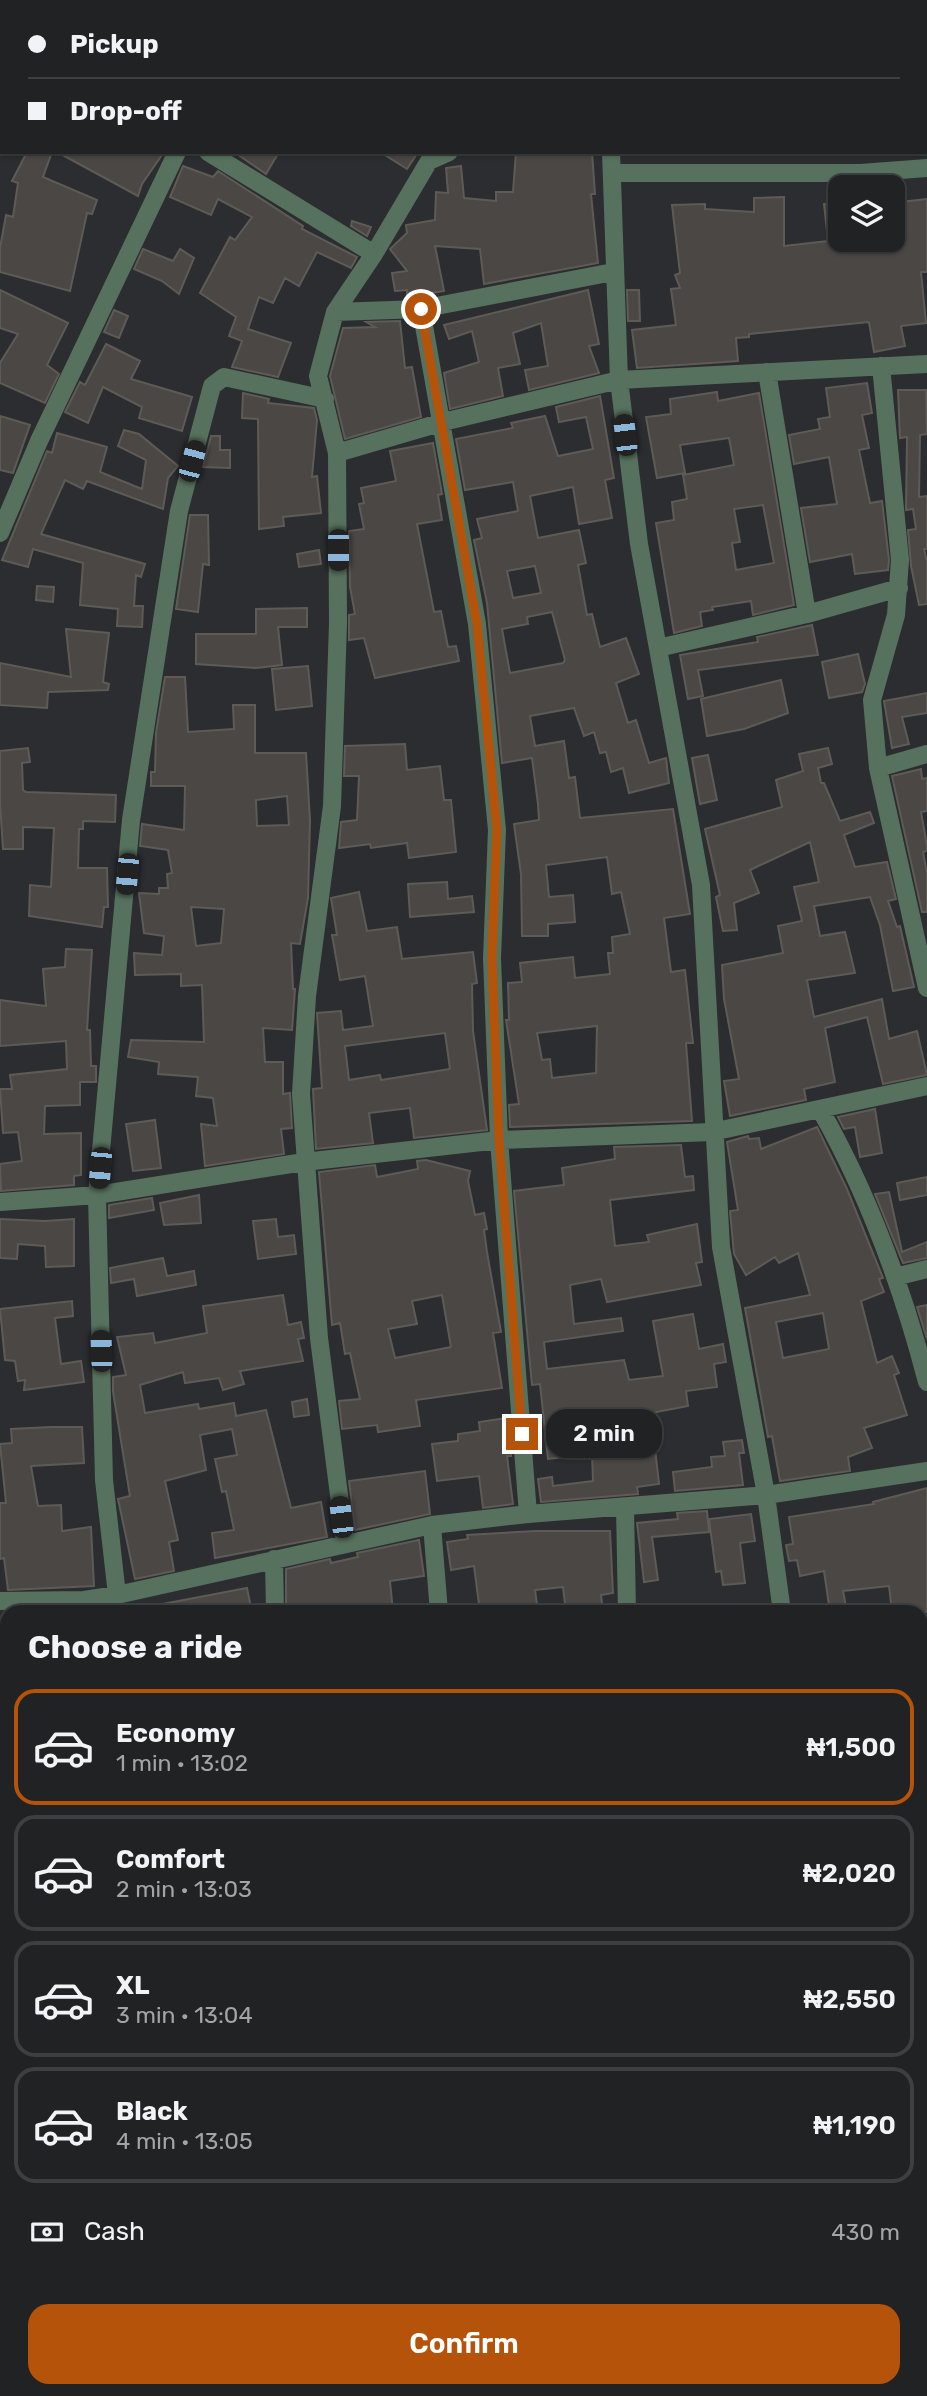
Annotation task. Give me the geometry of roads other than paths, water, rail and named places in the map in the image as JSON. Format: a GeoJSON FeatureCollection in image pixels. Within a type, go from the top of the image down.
{"type":"FeatureCollection","features":[{"type":"Feature","properties":{"kind":"street"},"geometry":{"type":"LineString","coordinates":[[0,533],[39,441],[176,154]]}},
{"type":"Feature","properties":{"kind":"street"},"geometry":{"type":"LineString","coordinates":[[211,154],[374,254]]}},
{"type":"Feature","properties":{"kind":"street"},"geometry":{"type":"LineString","coordinates":[[611,154],[613,272],[619,380],[639,544],[701,885],[712,1132],[721,1247],[766,1496],[781,1605]]}},
{"type":"Feature","properties":{"kind":"street"},"geometry":{"type":"LineString","coordinates":[[345,1542],[319,1338],[301,1094],[307,996],[332,806],[338,623],[337,453],[318,376],[335,312],[374,254],[430,157]]}},
{"type":"Feature","properties":{"kind":"street"},"geometry":{"type":"LineString","coordinates":[[611,173],[861,173],[927,168]]}},
{"type":"Feature","properties":{"kind":"street"},"geometry":{"type":"LineString","coordinates":[[335,312],[421,309],[613,272]]}},
{"type":"Feature","properties":{"kind":"street"},"geometry":{"type":"LineString","coordinates":[[421,309],[477,624],[497,830],[492,958],[499,1140],[528,1514]]}},
{"type":"Feature","properties":{"kind":"street"},"geometry":{"type":"LineString","coordinates":[[337,453],[443,422],[619,380],[927,364]]}},
{"type":"Feature","properties":{"kind":"street"},"geometry":{"type":"LineString","coordinates":[[881,366],[900,560],[896,615],[872,700],[878,768],[927,988]]}},
{"type":"Feature","properties":{"kind":"street"},"geometry":{"type":"LineString","coordinates":[[767,372],[807,614]]}},
{"type":"Feature","properties":{"kind":"street"},"geometry":{"type":"LineString","coordinates":[[117,1595],[104,1480],[97,1195],[131,820],[179,511],[212,386],[224,377],[325,400]]}},
{"type":"Feature","properties":{"kind":"street"},"geometry":{"type":"LineString","coordinates":[[658,648],[807,614],[899,588]]}},
{"type":"Feature","properties":{"kind":"street"},"geometry":{"type":"LineString","coordinates":[[878,768],[927,754]]}},
{"type":"Feature","properties":{"kind":"street"},"geometry":{"type":"LineString","coordinates":[[0,1202],[97,1195],[304,1162],[499,1140],[712,1132],[927,1086]]}},
{"type":"Feature","properties":{"kind":"street"},"geometry":{"type":"LineString","coordinates":[[820,1109],[862,1188],[895,1277],[927,1382]]}},
{"type":"Feature","properties":{"kind":"street"},"geometry":{"type":"LineString","coordinates":[[895,1277],[927,1269]]}},
{"type":"Feature","properties":{"kind":"street"},"geometry":{"type":"LineString","coordinates":[[87,1605],[117,1595],[345,1542],[432,1525],[528,1514],[766,1496],[927,1471]]}},
{"type":"Feature","properties":{"kind":"street"},"geometry":{"type":"LineString","coordinates":[[625,1507],[627,1605]]}},
{"type":"Feature","properties":{"kind":"street"},"geometry":{"type":"LineString","coordinates":[[432,1525],[438,1605]]}},
{"type":"Feature","properties":{"kind":"street"},"geometry":{"type":"LineString","coordinates":[[274,1559],[275,1605]]}},
{"type":"Feature","properties":{"kind":"street"},"geometry":{"type":"LineString","coordinates":[[0,1601],[67,1605]]}}]}
